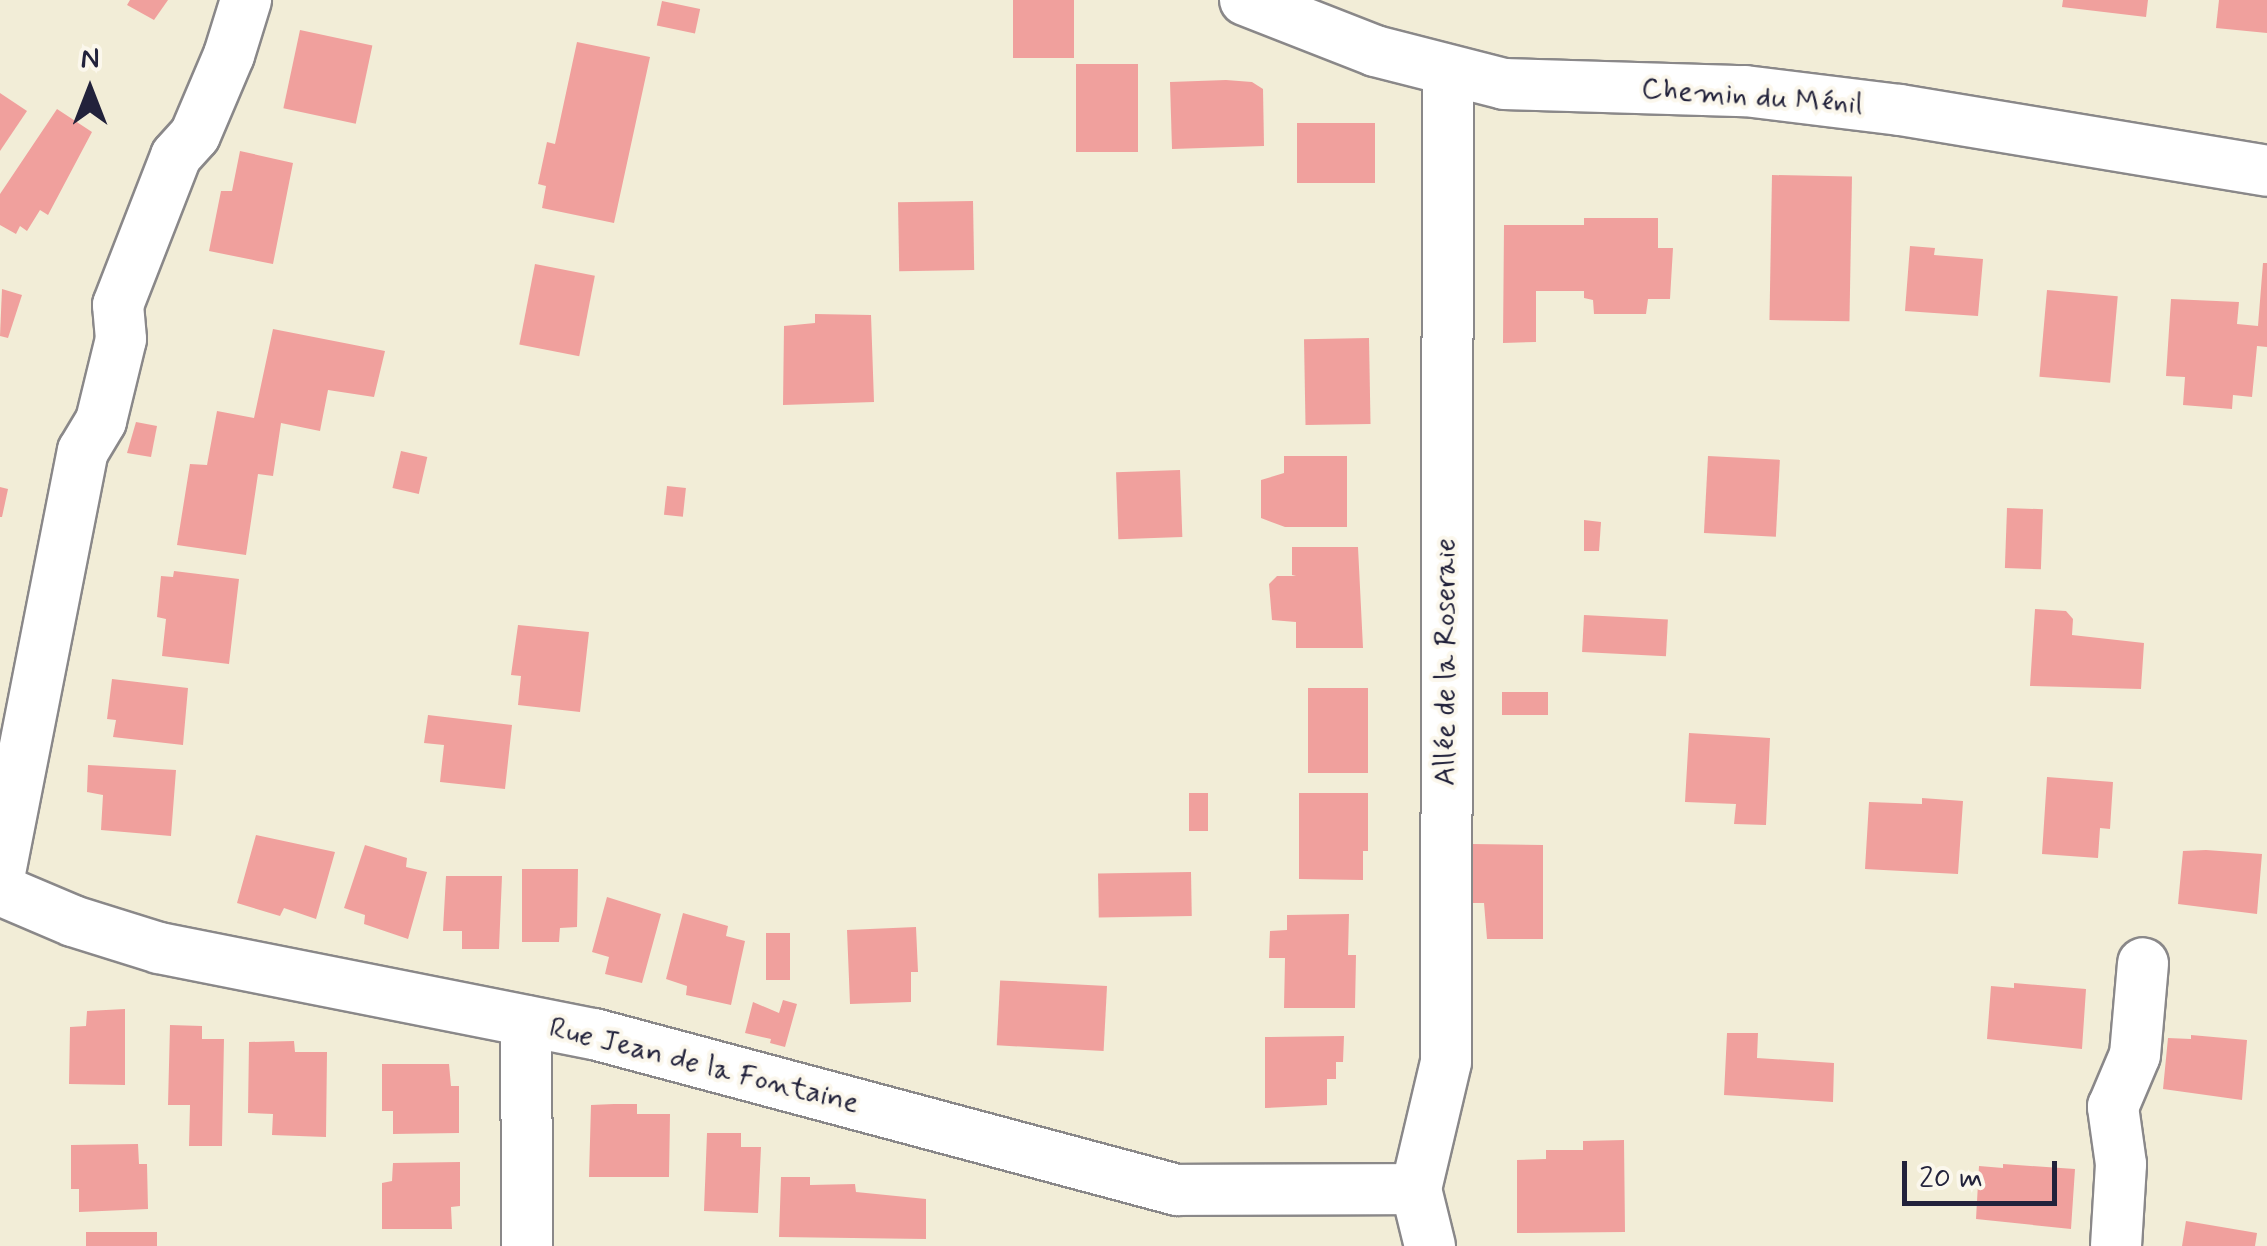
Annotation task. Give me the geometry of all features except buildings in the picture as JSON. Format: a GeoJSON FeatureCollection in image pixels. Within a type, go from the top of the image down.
{"type":"FeatureCollection","features":[{"type":"Feature","properties":{"kind":"street"},"geometry":{"type":"LineString","coordinates":[[0,873],[82,450],[101,421],[121,338],[118,305],[176,156],[195,135],[229,55],[246,0]]}},
{"type":"Feature","properties":{"kind":"street","name":"Chemin du Ménil"},"geometry":{"type":"LineString","coordinates":[[1245,0],[1301,24],[1448,73],[1504,84],[1745,91],[1900,110],[2267,171]]}},
{"type":"Feature","properties":{"kind":"street","name":"Allée de la Roseraie"},"geometry":{"type":"LineString","coordinates":[[1430,1246],[1416,1188],[1446,1062],[1448,73]]}},
{"type":"Feature","properties":{"kind":"street","name":"Rue Jean de la Fontaine"},"geometry":{"type":"LineString","coordinates":[[0,873],[73,921],[159,948],[594,1034],[1177,1190],[1416,1188]]}},
{"type":"Feature","properties":{"kind":"street"},"geometry":{"type":"LineString","coordinates":[[2116,1246],[2121,1164],[2112,1107],[2135,1055],[2144,963]]}},
{"type":"Feature","properties":{"kind":"street"},"geometry":{"type":"LineString","coordinates":[[526,1021],[527,1246]]}}]}
